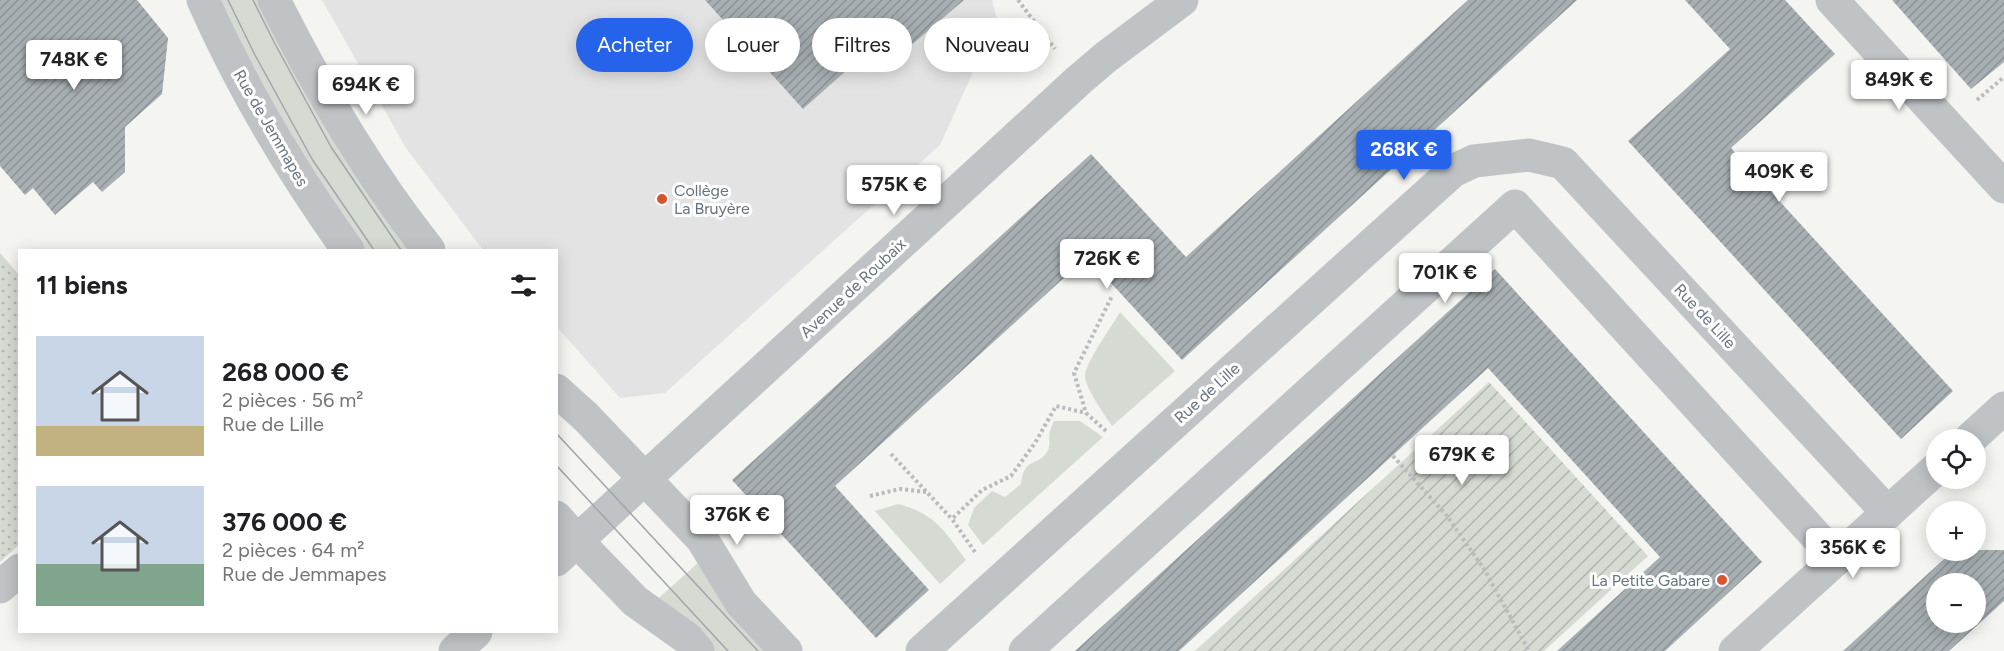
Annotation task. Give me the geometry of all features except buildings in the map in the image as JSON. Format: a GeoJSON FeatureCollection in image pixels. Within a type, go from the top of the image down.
{"type":"FeatureCollection","features":[{"type":"Feature","properties":{"kind":"street","name":"Rue de Jemmapes"},"geometry":{"type":"LineString","coordinates":[[203,0],[224,46],[260,111],[298,175],[347,249]]}},
{"type":"Feature","properties":{"kind":"street"},"geometry":{"type":"LineString","coordinates":[[274,0],[322,93],[354,146],[428,249]]}},
{"type":"Feature","properties":{"kind":"street","name":"Avenue de Roubaix"},"geometry":{"type":"LineString","coordinates":[[563,539],[646,479],[1079,80],[1182,0]]}},
{"type":"Feature","properties":{"kind":"street"},"geometry":{"type":"LineString","coordinates":[[1832,0],[2004,187]]}},
{"type":"Feature","properties":{"kind":"street","name":"Rue de Lille"},"geometry":{"type":"LineString","coordinates":[[922,651],[1453,171],[1474,161],[1529,155],[1563,162],[1888,513]]}},
{"type":"Feature","properties":{"kind":"street"},"geometry":{"type":"LineString","coordinates":[[1504,157],[1515,206],[1837,559]]}},
{"type":"Feature","properties":{"kind":"street"},"geometry":{"type":"LineString","coordinates":[[1025,651],[1515,206]]}},
{"type":"Feature","properties":{"kind":"street"},"geometry":{"type":"LineString","coordinates":[[558,392],[646,479],[702,539],[741,603],[786,651]]}},
{"type":"Feature","properties":{"kind":"street"},"geometry":{"type":"LineString","coordinates":[[1981,429],[2004,408]]}},
{"type":"Feature","properties":{"kind":"street"},"geometry":{"type":"LineString","coordinates":[[1735,651],[1926,478]]}},
{"type":"Feature","properties":{"kind":"street"},"geometry":{"type":"LineString","coordinates":[[563,539],[635,601],[688,639],[698,651]]}},
{"type":"Feature","properties":{"kind":"street"},"geometry":{"type":"LineString","coordinates":[[0,587],[18,572]]}},
{"type":"Feature","properties":{"kind":"street"},"geometry":{"type":"LineString","coordinates":[[455,651],[476,633]]}},
{"type":"Feature","properties":{"kind":"path"},"geometry":{"type":"LineString","coordinates":[[1018,0],[1079,80]]}},
{"type":"Feature","properties":{"kind":"path"},"geometry":{"type":"LineString","coordinates":[[1976,100],[2004,77]]}},
{"type":"Feature","properties":{"kind":"path"},"geometry":{"type":"LineString","coordinates":[[1086,413],[1074,373],[1112,296]]}},
{"type":"Feature","properties":{"kind":"path"},"geometry":{"type":"LineString","coordinates":[[952,519],[982,490],[1011,476],[1035,442],[1056,406],[1086,413],[1110,435]]}},
{"type":"Feature","properties":{"kind":"path"},"geometry":{"type":"LineString","coordinates":[[891,454],[952,519],[976,555]]}},
{"type":"Feature","properties":{"kind":"path"},"geometry":{"type":"LineString","coordinates":[[1393,456],[1447,516],[1484,569],[1529,651]]}},
{"type":"Feature","properties":{"kind":"path"},"geometry":{"type":"LineString","coordinates":[[870,496],[900,489],[928,492]]}},
{"type":"Feature","properties":{"kind":"shaded area"},"geometry":{"type":"Polygon","coordinates":[[[214,0],[261,0],[413,249],[363,249],[319,189],[214,0]]]}},
{"type":"Feature","properties":{"kind":"shaded area","name":"Collège La Bruyère"},"geometry":{"type":"Polygon","coordinates":[[[322,0],[992,0],[997,18],[924,18],[924,72],[973,72],[940,145],[665,393],[620,398],[558,328],[558,249],[482,249],[406,148],[322,0]]]}},
{"type":"Feature","properties":{"kind":"shaded area"},"geometry":{"type":"Polygon","coordinates":[[[0,253],[18,274],[18,546],[0,562],[0,253]]]}},
{"type":"Feature","properties":{"kind":"shaded area"},"geometry":{"type":"Polygon","coordinates":[[[1120,312],[1175,371],[1112,426],[1092,395],[1085,377],[1089,363],[1120,312]]]}},
{"type":"Feature","properties":{"kind":"shaded area"},"geometry":{"type":"Polygon","coordinates":[[[1489,382],[1648,556],[1544,651],[1195,651],[1489,382]]]}},
{"type":"Feature","properties":{"kind":"shaded area"},"geometry":{"type":"Polygon","coordinates":[[[1054,421],[1080,421],[1103,437],[983,545],[968,525],[974,508],[992,491],[1005,497],[1021,484],[1028,465],[1040,459],[1048,450],[1049,433],[1054,421]]]}},
{"type":"Feature","properties":{"kind":"shaded area"},"geometry":{"type":"Polygon","coordinates":[[[898,504],[930,518],[945,532],[966,560],[940,584],[875,511],[898,504]]]}},
{"type":"Feature","properties":{"kind":"shaded area"},"geometry":{"type":"Polygon","coordinates":[[[699,562],[767,651],[711,651],[652,604],[699,562]]]}},
{"type":"Feature","properties":{"kind":"tram line"},"geometry":{"type":"LineString","coordinates":[[228,0],[255,55],[312,159],[373,249]]}},
{"type":"Feature","properties":{"kind":"tram line"},"geometry":{"type":"LineString","coordinates":[[253,0],[331,147],[400,249]]}},
{"type":"Feature","properties":{"kind":"tram line"},"geometry":{"type":"LineString","coordinates":[[558,435],[758,651]]}},
{"type":"Feature","properties":{"kind":"tram line"},"geometry":{"type":"LineString","coordinates":[[558,467],[728,651]]}},
{"type":"Feature","properties":{"kind":"place","name":"Collège La Bruyère"},"geometry":{"type":"Point","coordinates":[662,199]}},
{"type":"Feature","properties":{"kind":"place","name":"La Petite Gabare"},"geometry":{"type":"Point","coordinates":[1722,580]}}]}
